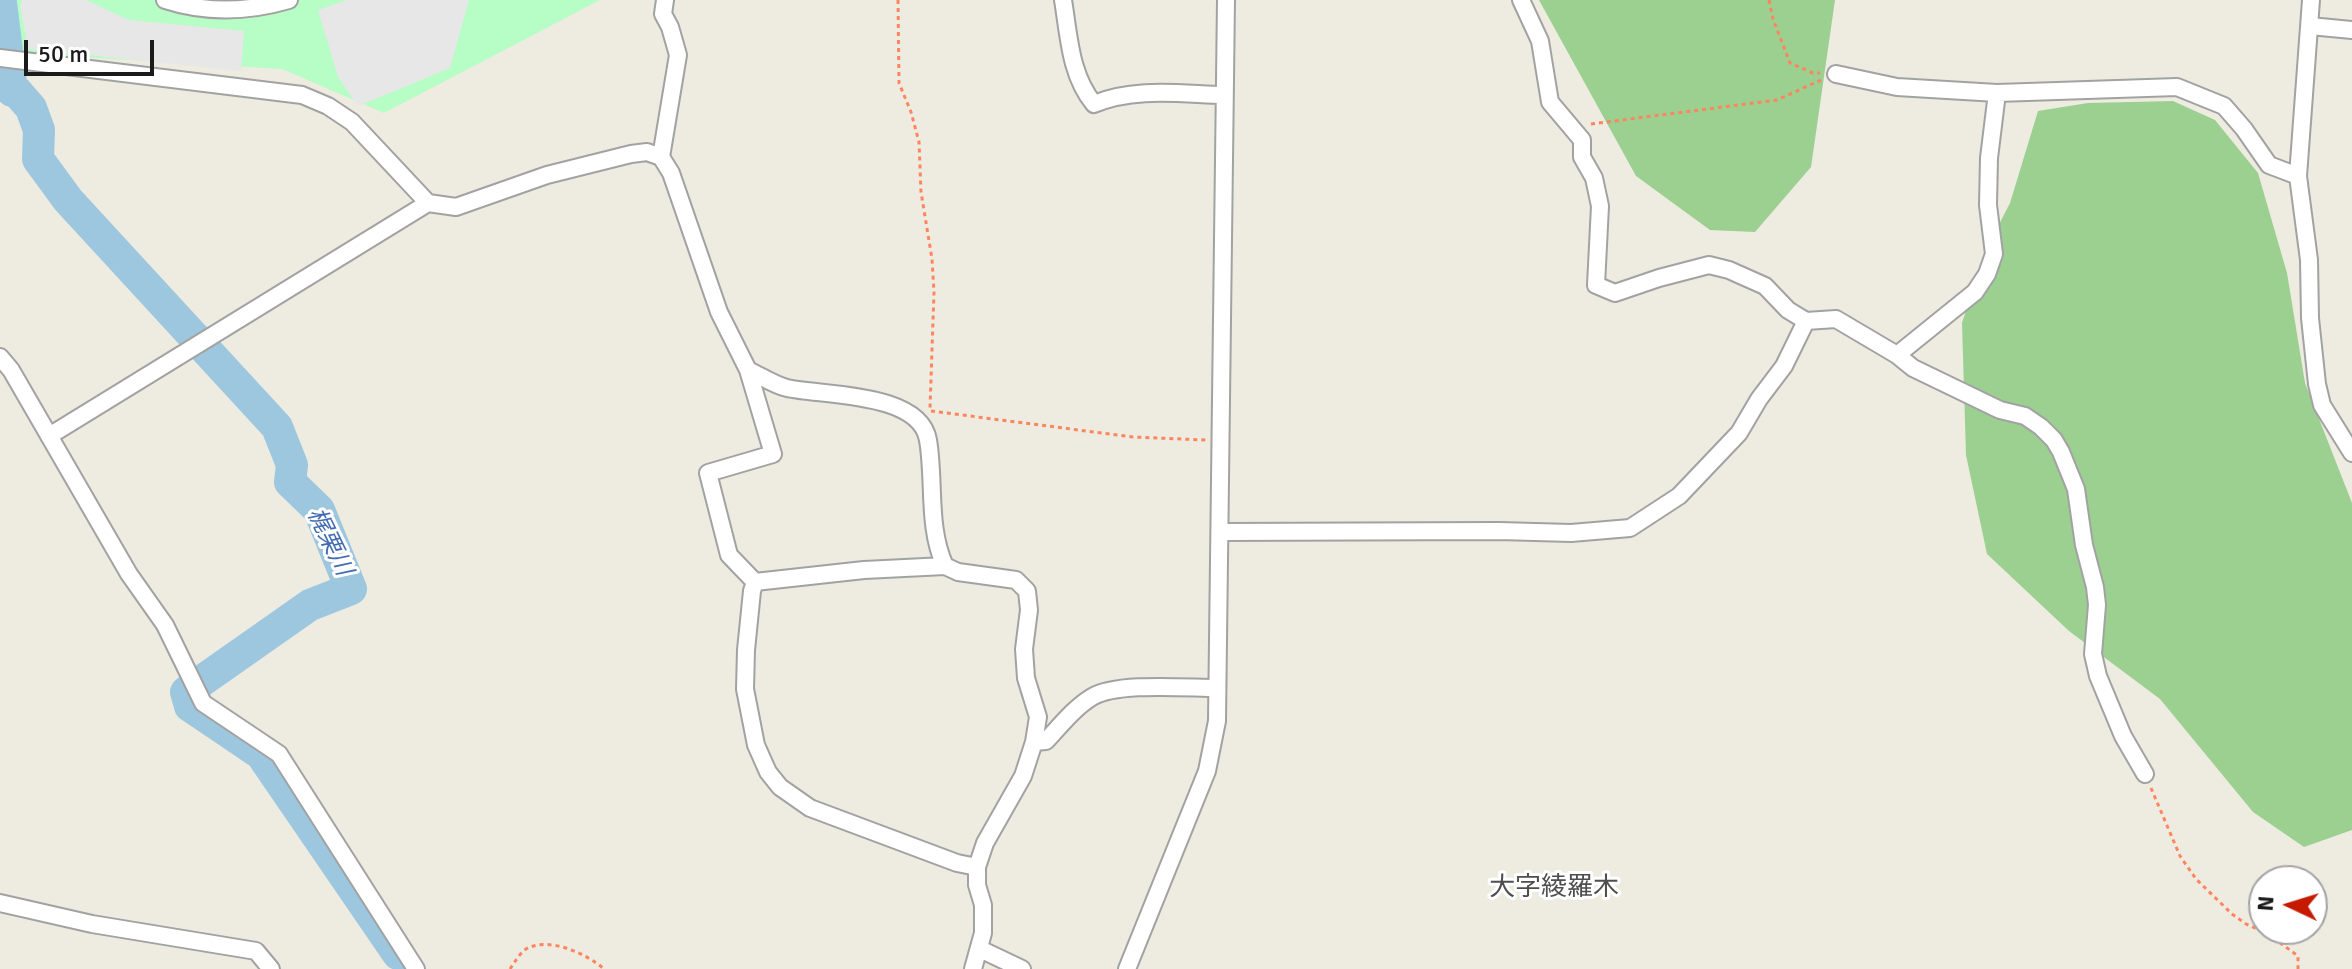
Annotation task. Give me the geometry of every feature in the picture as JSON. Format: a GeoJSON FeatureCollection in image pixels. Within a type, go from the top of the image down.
{"type":"FeatureCollection","features":[{"type":"Feature","properties":{"kind":"street"},"geometry":{"type":"LineString","coordinates":[[165,0],[184,6],[232,11],[289,0]]}},
{"type":"Feature","properties":{"kind":"street"},"geometry":{"type":"LineString","coordinates":[[661,157],[678,55],[663,14],[665,0]]}},
{"type":"Feature","properties":{"kind":"street"},"geometry":{"type":"LineString","coordinates":[[1063,0],[1075,73],[1094,104],[1111,96],[1135,93],[1224,95]]}},
{"type":"Feature","properties":{"kind":"street"},"geometry":{"type":"LineString","coordinates":[[1127,969],[1207,771],[1217,721],[1226,0]]}},
{"type":"Feature","properties":{"kind":"street"},"geometry":{"type":"LineString","coordinates":[[1521,0],[1540,41],[1550,102],[1582,140],[1582,157],[1594,178],[1600,206],[1596,285],[1615,293],[1709,265],[1729,270],[1765,286],[1788,310],[1806,321],[1836,319],[1913,368],[2000,410],[2025,416],[2054,440],[2076,489],[2084,545],[2095,587],[2097,605],[2093,654],[2098,676],[2123,736],[2145,774]]}},
{"type":"Feature","properties":{"kind":"street"},"geometry":{"type":"LineString","coordinates":[[2311,0],[2298,176],[2309,260],[2310,318],[2322,405],[2352,453]]}},
{"type":"Feature","properties":{"kind":"street"},"geometry":{"type":"LineString","coordinates":[[2310,26],[2352,30]]}},
{"type":"Feature","properties":{"kind":"street"},"geometry":{"type":"LineString","coordinates":[[0,58],[302,95],[328,106],[352,122],[428,203],[456,207],[547,175],[617,157],[647,152],[661,157],[671,173],[719,312],[748,370],[773,454],[708,473],[729,555],[755,582]]}},
{"type":"Feature","properties":{"kind":"street"},"geometry":{"type":"LineString","coordinates":[[1836,74],[1897,87],[1997,93],[2177,87],[2224,106],[2269,165],[2298,176]]}},
{"type":"Feature","properties":{"kind":"street"},"geometry":{"type":"LineString","coordinates":[[1897,355],[1975,292],[1987,274],[1994,254],[1989,225],[1989,174],[1997,93]]}},
{"type":"Feature","properties":{"kind":"street"},"geometry":{"type":"LineString","coordinates":[[49,436],[428,203]]}},
{"type":"Feature","properties":{"kind":"street"},"geometry":{"type":"LineString","coordinates":[[1220,532],[1571,533],[1630,528],[1679,496],[1739,433],[1784,366],[1806,321]]}},
{"type":"Feature","properties":{"kind":"street"},"geometry":{"type":"LineString","coordinates":[[0,357],[11,370],[129,574],[165,625],[203,703],[279,754],[416,969]]}},
{"type":"Feature","properties":{"kind":"street"},"geometry":{"type":"LineString","coordinates":[[748,370],[786,388],[875,401],[903,409],[918,419],[928,436],[937,548],[945,566]]}},
{"type":"Feature","properties":{"kind":"street"},"geometry":{"type":"LineString","coordinates":[[755,582],[864,570],[945,566],[958,572],[1016,580],[1027,591],[1026,678],[1038,717],[1023,776],[985,843],[977,867],[977,885],[983,905],[983,933],[973,969]]}},
{"type":"Feature","properties":{"kind":"street"},"geometry":{"type":"LineString","coordinates":[[755,582],[746,650],[745,689],[756,745],[768,772],[780,787],[810,808],[957,863],[977,867]]}},
{"type":"Feature","properties":{"kind":"street"},"geometry":{"type":"LineString","coordinates":[[1034,742],[1046,741],[1078,707],[1094,695],[1117,689],[1217,688]]}},
{"type":"Feature","properties":{"kind":"street"},"geometry":{"type":"LineString","coordinates":[[0,903],[92,924],[256,951],[271,969]]}},
{"type":"Feature","properties":{"kind":"street"},"geometry":{"type":"LineString","coordinates":[[980,949],[1022,969]]}},
{"type":"Feature","properties":{"kind":"path"},"geometry":{"type":"LineString","coordinates":[[898,0],[899,83],[919,142],[921,192],[932,259],[934,292],[929,410],[1133,437],[1221,441]]}},
{"type":"Feature","properties":{"kind":"path"},"geometry":{"type":"LineString","coordinates":[[1769,0],[1790,63],[1813,73],[1836,74]]}},
{"type":"Feature","properties":{"kind":"path"},"geometry":{"type":"LineString","coordinates":[[1572,126],[1777,100],[1836,74]]}},
{"type":"Feature","properties":{"kind":"path"},"geometry":{"type":"LineString","coordinates":[[2145,774],[2180,856],[2196,879],[2232,914],[2268,934],[2298,956],[2298,969]]}},
{"type":"Feature","properties":{"kind":"path"},"geometry":{"type":"LineString","coordinates":[[510,969],[522,952],[531,947],[548,946],[576,950],[604,969]]}},
{"type":"Feature","properties":{"kind":"green space"},"geometry":{"type":"Polygon","coordinates":[[[0,0],[600,0],[384,113],[282,69],[13,53],[0,49],[0,0]]]}},
{"type":"Feature","properties":{"kind":"green space"},"geometry":{"type":"Polygon","coordinates":[[[1539,0],[1835,0],[1811,167],[1755,232],[1710,230],[1636,176],[1539,0]]]}},
{"type":"Feature","properties":{"kind":"green space"},"geometry":{"type":"Polygon","coordinates":[[[2173,101],[2215,120],[2258,173],[2287,273],[2305,383],[2352,503],[2352,830],[2304,847],[2253,812],[2160,699],[2069,631],[1987,554],[1966,455],[1962,323],[1984,254],[2010,203],[2038,111],[2088,103],[2173,101]]]}},
{"type":"Feature","properties":{"kind":"shaded area"},"geometry":{"type":"Polygon","coordinates":[[[22,0],[86,0],[129,20],[244,31],[241,71],[28,49],[20,5],[22,0]]]}},
{"type":"Feature","properties":{"kind":"shaded area"},"geometry":{"type":"Polygon","coordinates":[[[347,0],[469,0],[450,68],[358,106],[338,77],[318,10],[347,0]]]}},
{"type":"Feature","properties":{"kind":"waterway","name":"梶栗川"},"geometry":{"type":"LineString","coordinates":[[1,3],[12,91],[17,92],[31,108],[39,130],[38,159],[68,200],[277,427],[292,465],[290,482],[319,510],[351,589],[310,605],[186,692],[190,706],[261,754],[398,954]]}},
{"type":"Feature","properties":{"kind":"district","name":"大字綾羅木"},"geometry":{"type":"Point","coordinates":[1554,888]}}]}
